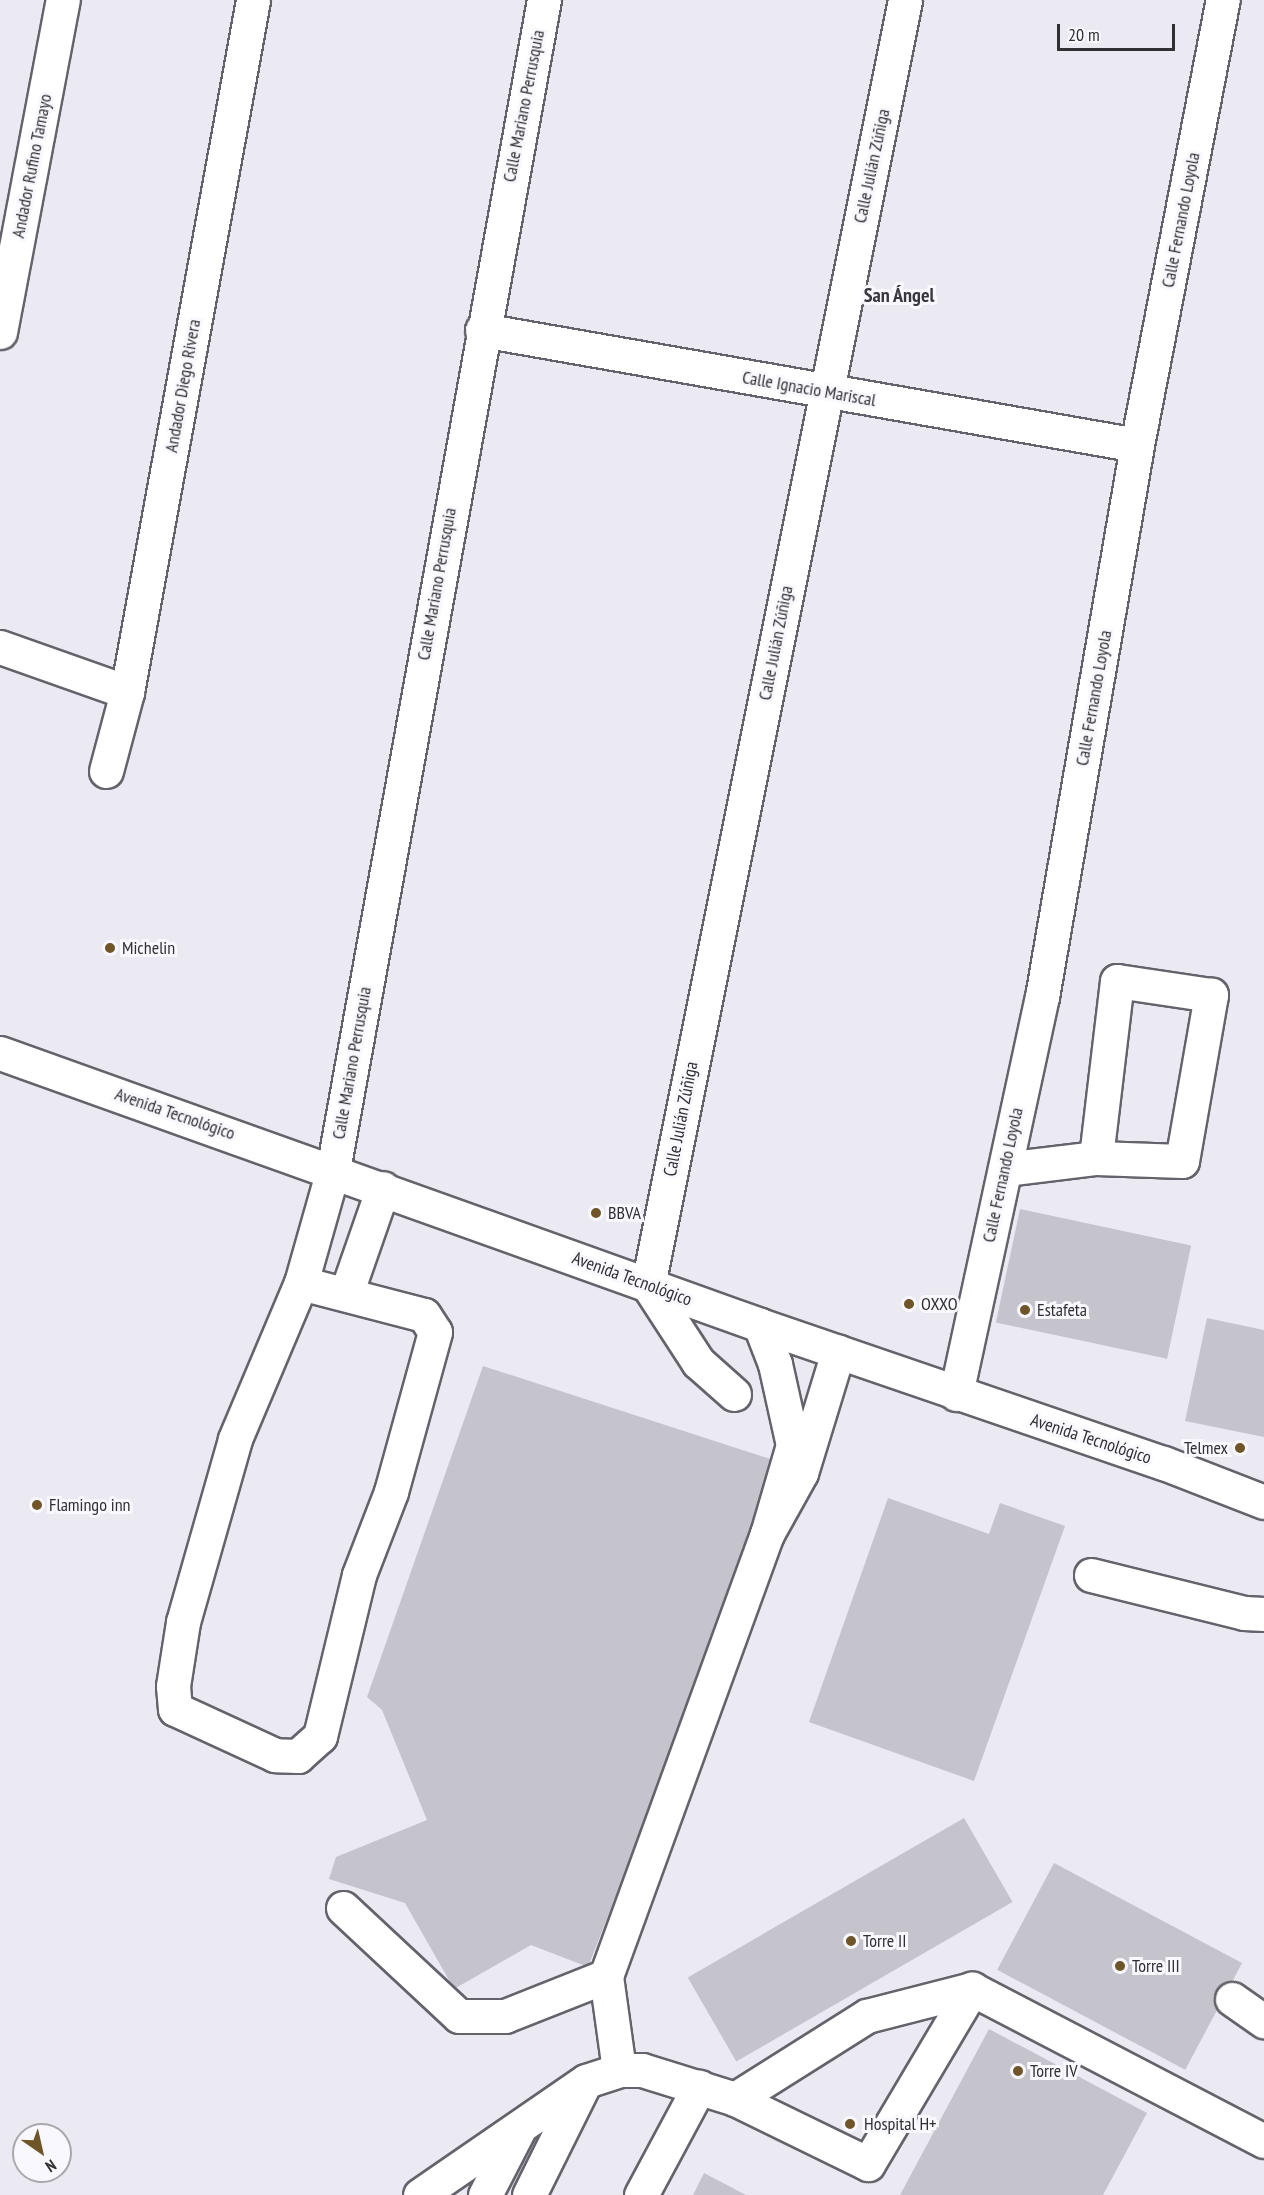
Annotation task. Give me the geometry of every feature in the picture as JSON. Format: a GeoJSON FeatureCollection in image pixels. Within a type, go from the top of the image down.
{"type":"FeatureCollection","features":[{"type":"Feature","properties":{"kind":"street","name":"Andador Rufino Tamayo"},"geometry":{"type":"LineString","coordinates":[[0,332],[10,222],[63,0]]}},
{"type":"Feature","properties":{"kind":"street","name":"Andador Diego Rivera"},"geometry":{"type":"LineString","coordinates":[[106,771],[127,692],[253,0]]}},
{"type":"Feature","properties":{"kind":"street","name":"Calle Mariano Perrusquia"},"geometry":{"type":"LineString","coordinates":[[346,1294],[424,1315],[435,1332],[391,1492],[359,1575],[320,1736],[298,1756],[275,1755],[176,1709],[173,1686],[183,1622],[234,1439],[301,1283],[333,1170],[482,330],[544,0]]}},
{"type":"Feature","properties":{"kind":"street","name":"Calle Julián Zúñiga"},"geometry":{"type":"LineString","coordinates":[[648,1286],[825,393],[906,0]]}},
{"type":"Feature","properties":{"kind":"street","name":"Calle Fernando Loyola"},"geometry":{"type":"LineString","coordinates":[[956,1394],[1042,997],[1137,445],[1223,0]]}},
{"type":"Feature","properties":{"kind":"street","name":"Calle Ignacio Mariscal"},"geometry":{"type":"LineString","coordinates":[[482,330],[825,393],[1137,445]]}},
{"type":"Feature","properties":{"kind":"street"},"geometry":{"type":"LineString","coordinates":[[0,647],[127,692]]}},
{"type":"Feature","properties":{"kind":"street"},"geometry":{"type":"LineString","coordinates":[[1005,1169],[1096,1158],[1182,1161],[1211,995],[1117,981],[1096,1158]]}},
{"type":"Feature","properties":{"kind":"street","name":"Avenida Tecnológico"},"geometry":{"type":"LineString","coordinates":[[0,1053],[333,1170],[648,1286],[956,1394],[1164,1463],[1264,1502]]}},
{"type":"Feature","properties":{"kind":"street"},"geometry":{"type":"LineString","coordinates":[[301,1283],[346,1294],[383,1188]]}},
{"type":"Feature","properties":{"kind":"street"},"geometry":{"type":"LineString","coordinates":[[648,1286],[698,1362],[734,1394]]}},
{"type":"Feature","properties":{"kind":"street"},"geometry":{"type":"LineString","coordinates":[[619,2070],[606,1976],[767,1534],[792,1445],[775,1364],[760,1325]]}},
{"type":"Feature","properties":{"kind":"street"},"geometry":{"type":"LineString","coordinates":[[767,1534],[801,1473],[838,1352]]}},
{"type":"Feature","properties":{"kind":"street"},"geometry":{"type":"LineString","coordinates":[[1091,1575],[1244,1613],[1264,1614]]}},
{"type":"Feature","properties":{"kind":"street"},"geometry":{"type":"LineString","coordinates":[[342,1908],[459,2016],[505,2016],[606,1976]]}},
{"type":"Feature","properties":{"kind":"street"},"geometry":{"type":"LineString","coordinates":[[420,2195],[586,2081],[619,2070],[642,2070],[735,2100],[868,2164],[972,1989]]}},
{"type":"Feature","properties":{"kind":"street"},"geometry":{"type":"LineString","coordinates":[[735,2100],[867,2016],[972,1989],[1264,2141]]}},
{"type":"Feature","properties":{"kind":"street"},"geometry":{"type":"LineString","coordinates":[[1232,1999],[1264,2021]]}},
{"type":"Feature","properties":{"kind":"street"},"geometry":{"type":"LineString","coordinates":[[529,2195],[586,2081]]}},
{"type":"Feature","properties":{"kind":"street"},"geometry":{"type":"LineString","coordinates":[[641,2195],[699,2087]]}},
{"type":"Feature","properties":{"kind":"street"},"geometry":{"type":"LineString","coordinates":[[486,2195],[522,2123]]}},
{"type":"Feature","properties":{"kind":"building"},"geometry":{"type":"Polygon","coordinates":[[[1020,1209],[1191,1245],[1167,1359],[996,1322],[1020,1209]]]}},
{"type":"Feature","properties":{"kind":"building"},"geometry":{"type":"Polygon","coordinates":[[[1207,1318],[1264,1330],[1264,1437],[1185,1421],[1207,1318]]]}},
{"type":"Feature","properties":{"kind":"building"},"geometry":{"type":"Polygon","coordinates":[[[483,1366],[786,1464],[588,1967],[531,1945],[454,1989],[405,1903],[329,1879],[336,1857],[427,1820],[382,1710],[367,1697],[483,1366]]]}},
{"type":"Feature","properties":{"kind":"building"},"geometry":{"type":"Polygon","coordinates":[[[888,1498],[989,1534],[1000,1503],[1065,1526],[974,1781],[809,1722],[888,1498]]]}},
{"type":"Feature","properties":{"kind":"building","name":"Torre II"},"geometry":{"type":"Polygon","coordinates":[[[964,1818],[1012,1902],[736,2062],[688,1978],[964,1818]]]}},
{"type":"Feature","properties":{"kind":"building","name":"Torre III"},"geometry":{"type":"Polygon","coordinates":[[[1054,1863],[1242,1963],[1185,2070],[997,1970],[1054,1863]]]}},
{"type":"Feature","properties":{"kind":"building","name":"Torre IV"},"geometry":{"type":"Polygon","coordinates":[[[989,2029],[1147,2113],[1103,2195],[900,2195],[989,2029]]]}},
{"type":"Feature","properties":{"kind":"building"},"geometry":{"type":"Polygon","coordinates":[[[704,2173],[746,2195],[693,2195],[704,2173]]]}},
{"type":"Feature","properties":{"kind":"place","name":"Michelin"},"geometry":{"type":"Point","coordinates":[110,948]}},
{"type":"Feature","properties":{"kind":"place","name":"BBVA"},"geometry":{"type":"Point","coordinates":[596,1213]}},
{"type":"Feature","properties":{"kind":"place","name":"OXXO"},"geometry":{"type":"Point","coordinates":[909,1304]}},
{"type":"Feature","properties":{"kind":"place","name":"Estafeta"},"geometry":{"type":"Point","coordinates":[1025,1310]}},
{"type":"Feature","properties":{"kind":"place","name":"Telmex"},"geometry":{"type":"Point","coordinates":[1240,1448]}},
{"type":"Feature","properties":{"kind":"place","name":"Flamingo inn"},"geometry":{"type":"Point","coordinates":[37,1505]}},
{"type":"Feature","properties":{"kind":"place","name":"Torre II"},"geometry":{"type":"Point","coordinates":[851,1941]}},
{"type":"Feature","properties":{"kind":"place","name":"Torre III"},"geometry":{"type":"Point","coordinates":[1120,1966]}},
{"type":"Feature","properties":{"kind":"place","name":"Torre IV"},"geometry":{"type":"Point","coordinates":[1018,2071]}},
{"type":"Feature","properties":{"kind":"place","name":"Hospital H+"},"geometry":{"type":"Point","coordinates":[850,2124]}},
{"type":"Feature","properties":{"kind":"district","name":"San Ángel"},"geometry":{"type":"Point","coordinates":[899,295]}}]}
